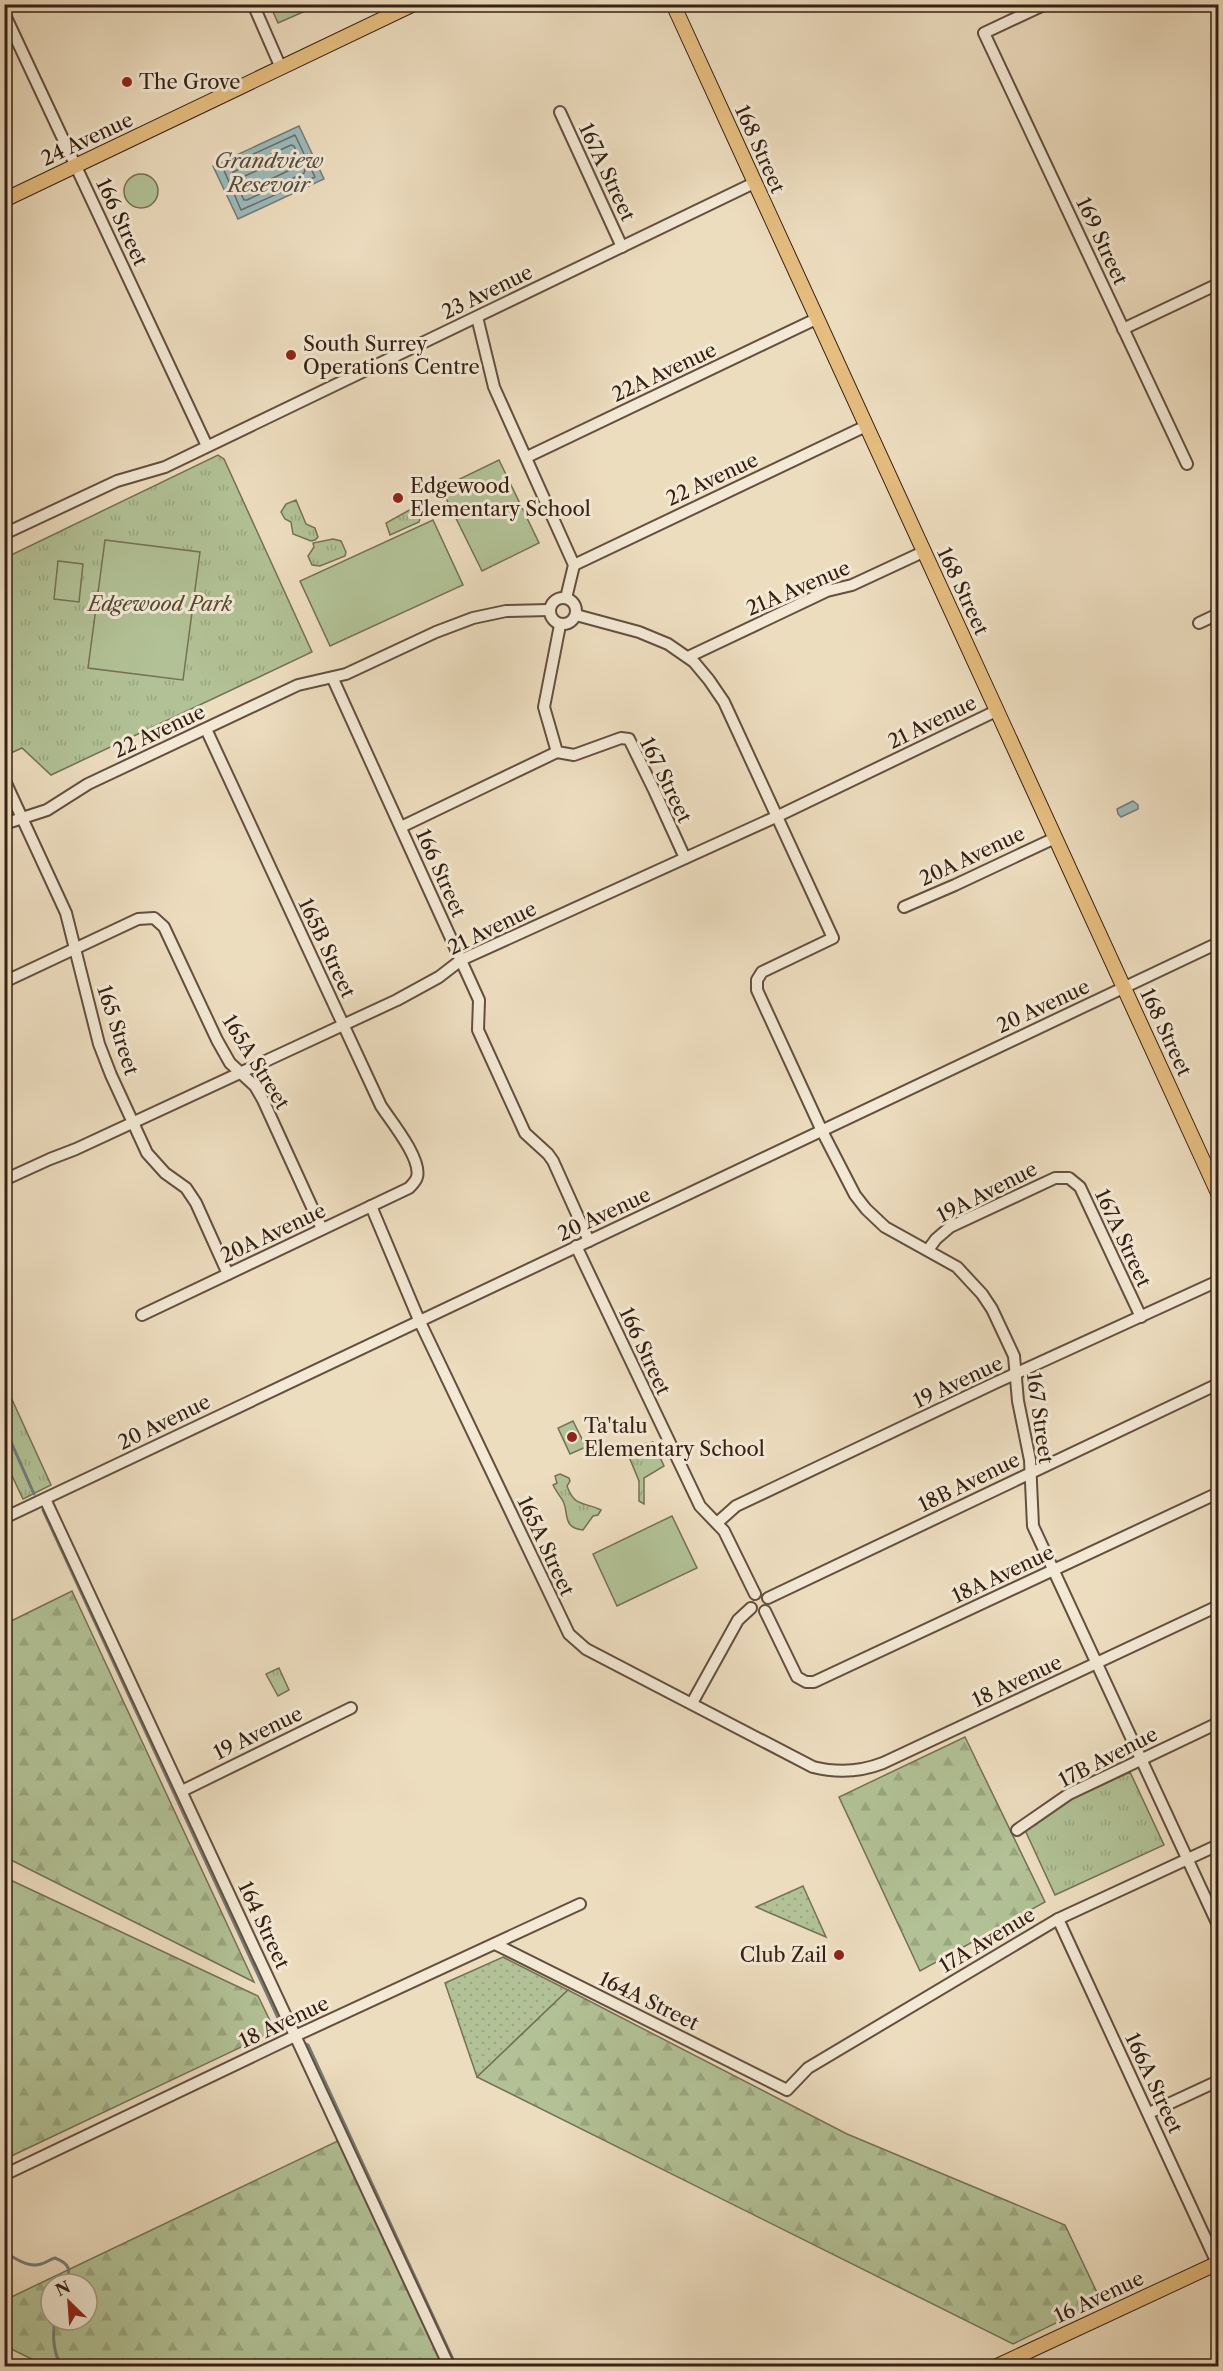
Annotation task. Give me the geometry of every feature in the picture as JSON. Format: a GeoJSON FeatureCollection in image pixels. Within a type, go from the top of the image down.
{"type":"FeatureCollection","features":[{"type":"Feature","properties":{"kind":"main road","name":"24 Avenue"},"geometry":{"type":"LineString","coordinates":[[4,200],[414,4]]}},
{"type":"Feature","properties":{"kind":"main road","name":"168 Street"},"geometry":{"type":"LineString","coordinates":[[673,4],[1218,1193]]}},
{"type":"Feature","properties":{"kind":"main road","name":"16 Avenue"},"geometry":{"type":"LineString","coordinates":[[996,2367],[1218,2263]]}},
{"type":"Feature","properties":{"kind":"street"},"geometry":{"type":"LineString","coordinates":[[253,4],[282,68]]}},
{"type":"Feature","properties":{"kind":"street","name":"169 Street"},"geometry":{"type":"LineString","coordinates":[[1046,4],[984,33],[1186,464]]}},
{"type":"Feature","properties":{"kind":"street","name":"166 Street"},"geometry":{"type":"LineString","coordinates":[[4,13],[207,446]]}},
{"type":"Feature","properties":{"kind":"street","name":"167A Street"},"geometry":{"type":"LineString","coordinates":[[560,112],[622,247]]}},
{"type":"Feature","properties":{"kind":"street","name":"23 Avenue"},"geometry":{"type":"LineString","coordinates":[[4,534],[117,481],[165,467],[754,183]]}},
{"type":"Feature","properties":{"kind":"street"},"geometry":{"type":"LineString","coordinates":[[1123,329],[1218,284]]}},
{"type":"Feature","properties":{"kind":"street"},"geometry":{"type":"LineString","coordinates":[[477,317],[494,387],[574,565],[566,598]]}},
{"type":"Feature","properties":{"kind":"street","name":"22A Avenue"},"geometry":{"type":"LineString","coordinates":[[527,457],[816,319]]}},
{"type":"Feature","properties":{"kind":"street","name":"22 Avenue"},"geometry":{"type":"LineString","coordinates":[[574,565],[866,426]]}},
{"type":"Feature","properties":{"kind":"street","name":"21A Avenue"},"geometry":{"type":"LineString","coordinates":[[688,657],[826,591],[852,585],[923,552]]}},
{"type":"Feature","properties":{"kind":"street"},"geometry":{"type":"LineString","coordinates":[[566,598],[573,603],[576,615],[572,622],[560,625],[551,618],[549,610],[557,599],[566,598]]}},
{"type":"Feature","properties":{"kind":"street","name":"22 Avenue"},"geometry":{"type":"LineString","coordinates":[[4,824],[23,820],[47,810],[88,784],[298,685],[333,679],[473,618],[506,611],[549,610]]}},
{"type":"Feature","properties":{"kind":"street"},"geometry":{"type":"LineString","coordinates":[[1199,623],[1218,614]]}},
{"type":"Feature","properties":{"kind":"street"},"geometry":{"type":"LineString","coordinates":[[576,615],[639,632],[668,644],[688,657],[710,680],[724,702],[777,816]]}},
{"type":"Feature","properties":{"kind":"street"},"geometry":{"type":"LineString","coordinates":[[400,827],[557,752],[544,707],[560,625]]}},
{"type":"Feature","properties":{"kind":"street","name":"166 Street"},"geometry":{"type":"LineString","coordinates":[[333,679],[479,1000],[478,1030],[525,1133],[553,1161],[589,1241]]}},
{"type":"Feature","properties":{"kind":"street","name":"21 Avenue"},"geometry":{"type":"LineString","coordinates":[[4,1180],[241,1073],[414,990],[439,977],[461,960],[777,816],[996,711]]}},
{"type":"Feature","properties":{"kind":"street","name":"165B Street"},"geometry":{"type":"LineString","coordinates":[[206,729],[381,1106],[411,1153],[418,1169],[417,1179]]}},
{"type":"Feature","properties":{"kind":"street","name":"167 Street"},"geometry":{"type":"LineString","coordinates":[[557,752],[574,755],[621,738],[629,739],[685,858]]}},
{"type":"Feature","properties":{"kind":"street","name":"165 Street"},"geometry":{"type":"LineString","coordinates":[[4,779],[66,913],[99,1044],[147,1153],[165,1173],[186,1188],[196,1203],[228,1274]]}},
{"type":"Feature","properties":{"kind":"street","name":"167 Street"},"geometry":{"type":"LineString","coordinates":[[777,816],[833,938],[762,972],[757,980],[757,990],[822,1131],[855,1195],[866,1209],[898,1236],[957,1267],[982,1294],[1008,1342],[1014,1356],[1018,1401],[1030,1461],[1033,1526],[1218,1925]]}},
{"type":"Feature","properties":{"kind":"street","name":"20A Avenue"},"geometry":{"type":"LineString","coordinates":[[904,907],[1054,838]]}},
{"type":"Feature","properties":{"kind":"street","name":"165A Street"},"geometry":{"type":"LineString","coordinates":[[75,949],[138,919],[154,918],[165,927],[217,1040],[230,1063],[255,1086],[263,1101],[322,1229]]}},
{"type":"Feature","properties":{"kind":"street","name":"20 Avenue"},"geometry":{"type":"LineString","coordinates":[[4,1518],[1218,943]]}},
{"type":"Feature","properties":{"kind":"street"},"geometry":{"type":"LineString","coordinates":[[4,982],[75,949]]}},
{"type":"Feature","properties":{"kind":"street","name":"19A Avenue"},"geometry":{"type":"LineString","coordinates":[[928,1250],[936,1239],[950,1227],[1055,1178],[1069,1178]]}},
{"type":"Feature","properties":{"kind":"street","name":"167A Street"},"geometry":{"type":"LineString","coordinates":[[1069,1178],[1080,1187],[1141,1317]]}},
{"type":"Feature","properties":{"kind":"street","name":"20A Avenue"},"geometry":{"type":"LineString","coordinates":[[142,1315],[409,1188],[417,1179]]}},
{"type":"Feature","properties":{"kind":"street","name":"165A Street"},"geometry":{"type":"LineString","coordinates":[[371,1206],[419,1320],[569,1634],[586,1649],[803,1762],[826,1770]]}},
{"type":"Feature","properties":{"kind":"street","name":"166 Street"},"geometry":{"type":"LineString","coordinates":[[576,1246],[700,1506],[724,1531],[755,1594]]}},
{"type":"Feature","properties":{"kind":"street","name":"19 Avenue"},"geometry":{"type":"LineString","coordinates":[[717,1523],[736,1506],[1218,1281]]}},
{"type":"Feature","properties":{"kind":"street","name":"18B Avenue"},"geometry":{"type":"LineString","coordinates":[[768,1598],[1218,1384]]}},
{"type":"Feature","properties":{"kind":"street","name":"18A Avenue"},"geometry":{"type":"LineString","coordinates":[[765,1611],[795,1673],[802,1680],[814,1682],[1218,1493]]}},
{"type":"Feature","properties":{"kind":"street","name":"164 Street"},"geometry":{"type":"LineString","coordinates":[[45,1499],[449,2367]]}},
{"type":"Feature","properties":{"kind":"street"},"geometry":{"type":"LineString","coordinates":[[692,1703],[738,1620],[750,1608],[750,1599],[755,1594],[761,1593],[768,1598],[770,1605],[765,1611],[757,1613],[750,1608]]}},
{"type":"Feature","properties":{"kind":"street","name":"18 Avenue"},"geometry":{"type":"LineString","coordinates":[[826,1770],[856,1770],[883,1763],[1218,1606]]}},
{"type":"Feature","properties":{"kind":"street","name":"19 Avenue"},"geometry":{"type":"LineString","coordinates":[[182,1791],[351,1708]]}},
{"type":"Feature","properties":{"kind":"street","name":"17B Avenue"},"geometry":{"type":"LineString","coordinates":[[1017,1830],[1069,1794],[1218,1723]]}},
{"type":"Feature","properties":{"kind":"street","name":"17A Avenue"},"geometry":{"type":"LineString","coordinates":[[787,2090],[808,2068],[1058,1919],[1218,1845]]}},
{"type":"Feature","properties":{"kind":"street","name":"18 Avenue"},"geometry":{"type":"LineString","coordinates":[[4,2175],[295,2036],[580,1904]]}},
{"type":"Feature","properties":{"kind":"street","name":"166A Street"},"geometry":{"type":"LineString","coordinates":[[1058,1919],[1218,2263]]}},
{"type":"Feature","properties":{"kind":"street","name":"164A Street"},"geometry":{"type":"LineString","coordinates":[[495,1944],[787,2090]]}},
{"type":"Feature","properties":{"kind":"street"},"geometry":{"type":"LineString","coordinates":[[1149,2113],[1218,2081]]}},
{"type":"Feature","properties":{"kind":"green space"},"geometry":{"type":"Polygon","coordinates":[[[270,5],[319,5],[278,23],[270,5]]]}},
{"type":"Feature","properties":{"kind":"green space"},"geometry":{"type":"Polygon","coordinates":[[[141,174],[153,179],[158,191],[153,203],[141,208],[129,203],[124,191],[129,179],[141,174]]]}},
{"type":"Feature","properties":{"kind":"green space","name":"Edgewood Park"},"geometry":{"type":"Polygon","coordinates":[[[218,455],[224,459],[312,652],[51,775],[22,748],[11,753],[5,740],[5,558],[218,455]]]}},
{"type":"Feature","properties":{"kind":"green space"},"geometry":{"type":"Polygon","coordinates":[[[499,460],[539,543],[482,571],[441,488],[499,460]]]}},
{"type":"Feature","properties":{"kind":"green space"},"geometry":{"type":"Polygon","coordinates":[[[296,500],[306,524],[315,528],[318,537],[315,540],[311,541],[293,534],[291,522],[285,519],[281,512],[286,504],[296,500]]]}},
{"type":"Feature","properties":{"kind":"green space"},"geometry":{"type":"Polygon","coordinates":[[[413,508],[420,518],[419,522],[390,535],[386,523],[413,508]]]}},
{"type":"Feature","properties":{"kind":"green space"},"geometry":{"type":"Polygon","coordinates":[[[433,520],[463,585],[330,646],[300,581],[433,520]]]}},
{"type":"Feature","properties":{"kind":"green space"},"geometry":{"type":"Polygon","coordinates":[[[333,539],[341,541],[346,552],[345,556],[320,566],[312,565],[308,556],[314,547],[313,543],[333,539]]]}},
{"type":"Feature","properties":{"kind":"green space"},"geometry":{"type":"Polygon","coordinates":[[[105,540],[200,552],[183,680],[88,668],[105,540]]]}},
{"type":"Feature","properties":{"kind":"green space"},"geometry":{"type":"Polygon","coordinates":[[[58,561],[83,564],[79,602],[54,599],[58,561]]]}},
{"type":"Feature","properties":{"kind":"green space"},"geometry":{"type":"Polygon","coordinates":[[[4,1382],[51,1485],[23,1499],[5,1461],[4,1382]]]}},
{"type":"Feature","properties":{"kind":"green space"},"geometry":{"type":"Polygon","coordinates":[[[573,1421],[586,1447],[570,1454],[558,1428],[573,1421]]]}},
{"type":"Feature","properties":{"kind":"green space"},"geometry":{"type":"Polygon","coordinates":[[[653,1442],[664,1466],[644,1478],[644,1504],[639,1501],[639,1481],[627,1452],[638,1445],[653,1442]]]}},
{"type":"Feature","properties":{"kind":"green space"},"geometry":{"type":"Polygon","coordinates":[[[560,1474],[569,1478],[567,1486],[573,1498],[580,1503],[601,1510],[598,1515],[593,1516],[583,1530],[576,1529],[569,1523],[563,1501],[553,1485],[557,1483],[555,1476],[560,1474]]]}},
{"type":"Feature","properties":{"kind":"green space"},"geometry":{"type":"Polygon","coordinates":[[[672,1516],[697,1568],[617,1606],[593,1554],[672,1516]]]}},
{"type":"Feature","properties":{"kind":"green space"},"geometry":{"type":"Polygon","coordinates":[[[72,1591],[254,1982],[5,1857],[5,1624],[72,1591]]]}},
{"type":"Feature","properties":{"kind":"green space"},"geometry":{"type":"Polygon","coordinates":[[[279,1668],[289,1690],[278,1696],[266,1674],[279,1668]]]}},
{"type":"Feature","properties":{"kind":"green space"},"geometry":{"type":"Polygon","coordinates":[[[965,1737],[1045,1902],[920,1971],[839,1797],[965,1737]]]}},
{"type":"Feature","properties":{"kind":"green space"},"geometry":{"type":"Polygon","coordinates":[[[1130,1772],[1164,1845],[1055,1895],[1025,1830],[1068,1801],[1130,1772]]]}},
{"type":"Feature","properties":{"kind":"green space"},"geometry":{"type":"Polygon","coordinates":[[[4,1877],[258,1996],[275,2031],[5,2159],[4,1877]]]}},
{"type":"Feature","properties":{"kind":"green space"},"geometry":{"type":"Polygon","coordinates":[[[803,1886],[826,1937],[756,1907],[803,1886]]]}},
{"type":"Feature","properties":{"kind":"green space"},"geometry":{"type":"Polygon","coordinates":[[[503,1957],[568,1990],[477,2077],[445,1983],[503,1957]]]}},
{"type":"Feature","properties":{"kind":"green space"},"geometry":{"type":"Polygon","coordinates":[[[568,1990],[847,2134],[1065,2225],[1101,2301],[1013,2344],[477,2077],[568,1990]]]}},
{"type":"Feature","properties":{"kind":"green space"},"geometry":{"type":"Polygon","coordinates":[[[344,2138],[444,2366],[46,2366],[5,2346],[5,2300],[39,2284],[39,2332],[99,2332],[99,2272],[64,2272],[344,2138]]]}},
{"type":"Feature","properties":{"kind":"water","name":"Grandview Resevoir"},"geometry":{"type":"Polygon","coordinates":[[[299,126],[324,179],[238,219],[213,166],[299,126]]]}},
{"type":"Feature","properties":{"kind":"water"},"geometry":{"type":"Polygon","coordinates":[[[1133,801],[1138,805],[1138,809],[1121,817],[1117,809],[1133,801]]]}},
{"type":"Feature","properties":{"kind":"waterway"},"geometry":{"type":"LineString","coordinates":[[4,1426],[34,1494]]}},
{"type":"Feature","properties":{"kind":"waterway"},"geometry":{"type":"LineString","coordinates":[[43,1510],[285,2033]]}},
{"type":"Feature","properties":{"kind":"waterway"},"geometry":{"type":"LineString","coordinates":[[302,2042],[308,2045],[456,2366]]}},
{"type":"Feature","properties":{"kind":"waterway"},"geometry":{"type":"LineString","coordinates":[[4,2252],[31,2265],[55,2258],[66,2265],[68,2272]]}},
{"type":"Feature","properties":{"kind":"waterway"},"geometry":{"type":"LineString","coordinates":[[54,2332],[56,2355],[61,2366]]}},
{"type":"Feature","properties":{"kind":"place","name":"The Grove"},"geometry":{"type":"Point","coordinates":[127,82]}},
{"type":"Feature","properties":{"kind":"place","name":"South Surrey Operations Centre"},"geometry":{"type":"Point","coordinates":[291,355]}},
{"type":"Feature","properties":{"kind":"place","name":"Edgewood Elementary School"},"geometry":{"type":"Point","coordinates":[398,498]}},
{"type":"Feature","properties":{"kind":"place","name":"Ta'talu Elementary School"},"geometry":{"type":"Point","coordinates":[572,1437]}},
{"type":"Feature","properties":{"kind":"place","name":"Club Zail"},"geometry":{"type":"Point","coordinates":[839,1955]}}]}
